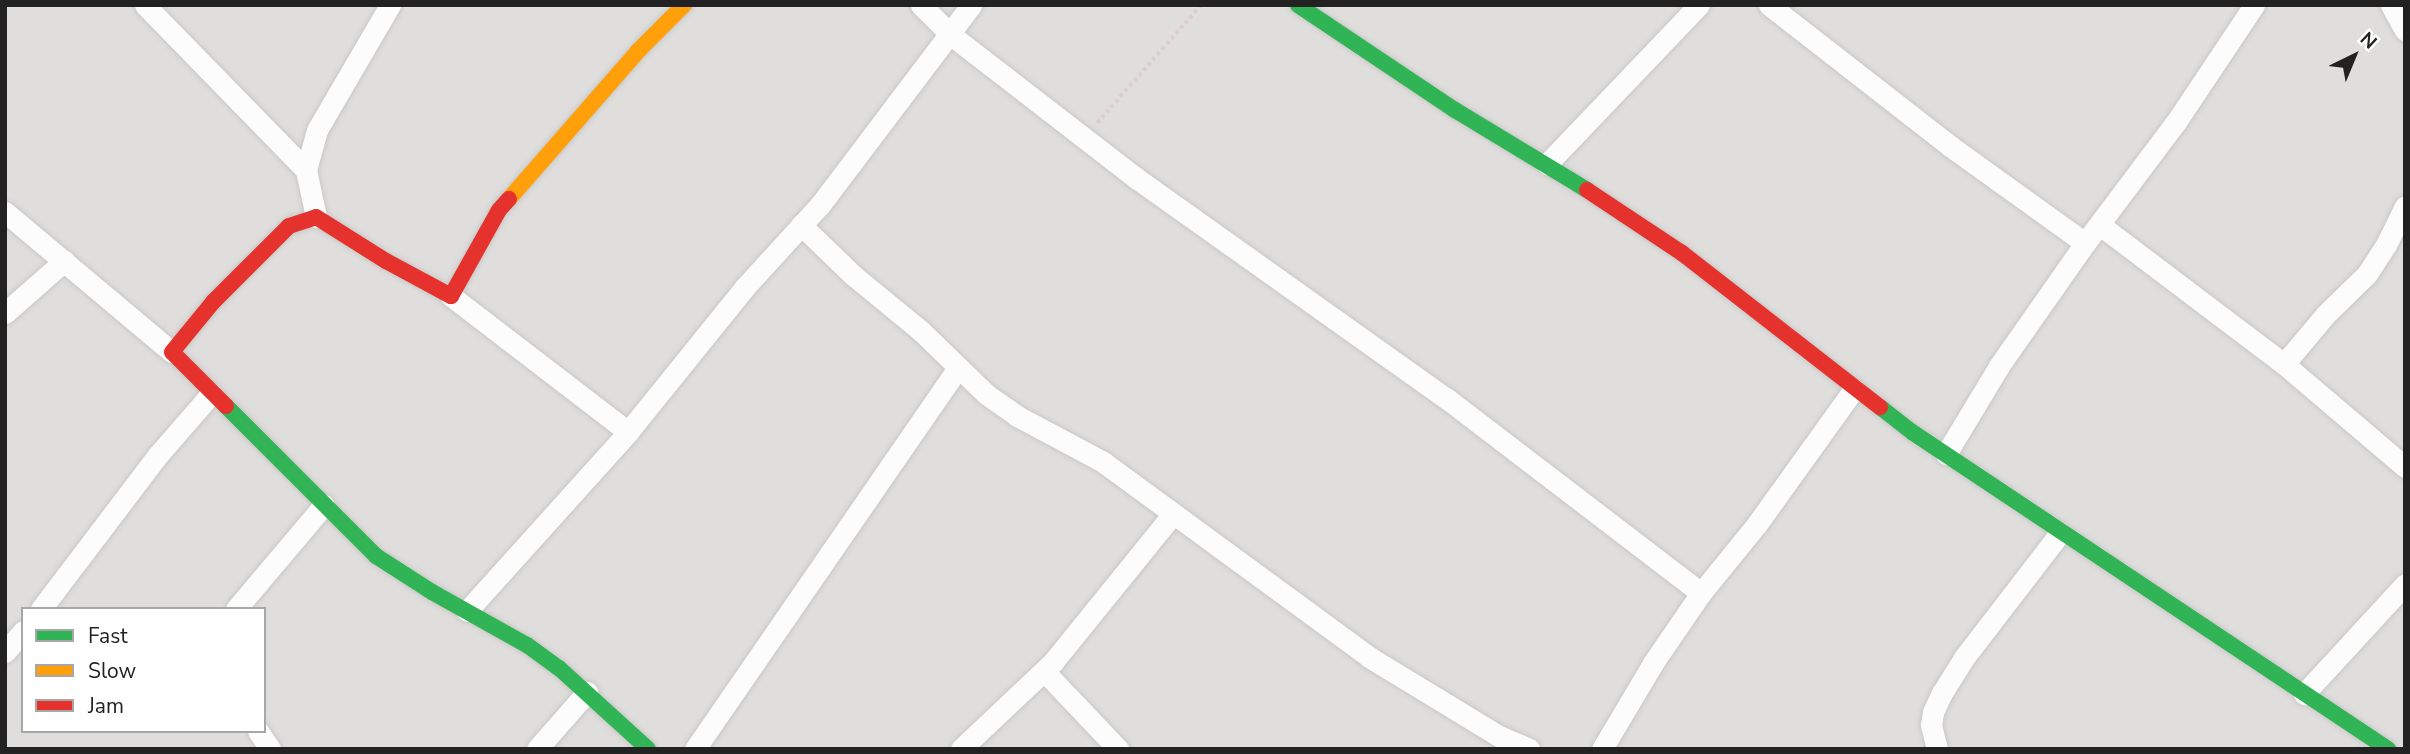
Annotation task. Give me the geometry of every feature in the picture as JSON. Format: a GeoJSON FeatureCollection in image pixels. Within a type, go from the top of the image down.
{"type":"FeatureCollection","features":[{"type":"Feature","properties":{"kind":"street"},"geometry":{"type":"LineString","coordinates":[[145,5],[306,170]]}},
{"type":"Feature","properties":{"kind":"street"},"geometry":{"type":"LineString","coordinates":[[390,5],[317,130],[306,170],[316,217],[386,261],[451,296],[628,432]]}},
{"type":"Feature","properties":{"kind":"street"},"geometry":{"type":"LineString","coordinates":[[451,296],[499,210],[638,51],[684,5]]}},
{"type":"Feature","properties":{"kind":"street"},"geometry":{"type":"LineString","coordinates":[[921,5],[951,35],[1084,138],[1221,240],[1446,398],[1701,593]]}},
{"type":"Feature","properties":{"kind":"street"},"geometry":{"type":"LineString","coordinates":[[467,611],[628,432],[745,287],[802,225],[951,35],[971,5]]}},
{"type":"Feature","properties":{"kind":"street"},"geometry":{"type":"LineString","coordinates":[[1298,5],[1455,110],[1547,164],[1682,253],[1854,389],[1946,454],[2060,533],[2388,749]]}},
{"type":"Feature","properties":{"kind":"street"},"geometry":{"type":"LineString","coordinates":[[1547,164],[1699,5]]}},
{"type":"Feature","properties":{"kind":"street"},"geometry":{"type":"LineString","coordinates":[[1769,5],[1951,146],[2085,243]]}},
{"type":"Feature","properties":{"kind":"street"},"geometry":{"type":"LineString","coordinates":[[1946,454],[1999,366],[2085,243],[2176,122],[2254,5]]}},
{"type":"Feature","properties":{"kind":"street"},"geometry":{"type":"LineString","coordinates":[[2391,5],[2405,30]]}},
{"type":"Feature","properties":{"kind":"street"},"geometry":{"type":"LineString","coordinates":[[2284,364],[2326,313],[2367,274],[2386,245],[2405,206]]}},
{"type":"Feature","properties":{"kind":"street"},"geometry":{"type":"LineString","coordinates":[[5,212],[172,352],[211,394],[376,555],[527,645],[587,692],[648,749]]}},
{"type":"Feature","properties":{"kind":"street"},"geometry":{"type":"LineString","coordinates":[[172,352],[214,302],[289,226],[316,217]]}},
{"type":"Feature","properties":{"kind":"street"},"geometry":{"type":"LineString","coordinates":[[802,225],[854,276],[1017,416],[1091,455],[1369,657],[1499,736],[1529,749]]}},
{"type":"Feature","properties":{"kind":"street"},"geometry":{"type":"LineString","coordinates":[[2100,225],[2284,364],[2405,467]]}},
{"type":"Feature","properties":{"kind":"street"},"geometry":{"type":"LineString","coordinates":[[5,313],[64,261]]}},
{"type":"Feature","properties":{"kind":"street"},"geometry":{"type":"LineString","coordinates":[[695,749],[958,368]]}},
{"type":"Feature","properties":{"kind":"street"},"geometry":{"type":"LineString","coordinates":[[1602,749],[1653,663],[1701,593],[1757,524],[1854,389]]}},
{"type":"Feature","properties":{"kind":"street"},"geometry":{"type":"LineString","coordinates":[[43,607],[158,455],[211,394]]}},
{"type":"Feature","properties":{"kind":"street"},"geometry":{"type":"LineString","coordinates":[[238,607],[324,505]]}},
{"type":"Feature","properties":{"kind":"street"},"geometry":{"type":"LineString","coordinates":[[961,749],[1044,671],[1173,514]]}},
{"type":"Feature","properties":{"kind":"street"},"geometry":{"type":"LineString","coordinates":[[1937,749],[1931,725],[1933,712],[1942,693],[1963,659],[2060,533]]}},
{"type":"Feature","properties":{"kind":"street"},"geometry":{"type":"LineString","coordinates":[[2304,694],[2405,584]]}},
{"type":"Feature","properties":{"kind":"street"},"geometry":{"type":"LineString","coordinates":[[1044,671],[1118,749]]}},
{"type":"Feature","properties":{"kind":"street"},"geometry":{"type":"LineString","coordinates":[[537,749],[587,692]]}},
{"type":"Feature","properties":{"kind":"street"},"geometry":{"type":"LineString","coordinates":[[259,733],[270,749]]}},
{"type":"Feature","properties":{"kind":"path"},"geometry":{"type":"LineString","coordinates":[[1084,138],[1201,5]]}},
{"type":"Feature","properties":{"kind":"shaded area"},"geometry":{"type":"Polygon","coordinates":[[[5,5],[2405,5],[2405,749],[5,749],[5,5]]]}},
{"type":"Feature","properties":{"kind":"traffic: fast"},"geometry":{"type":"LineString","coordinates":[[1298,5],[1455,110],[1587,190]]}},
{"type":"Feature","properties":{"kind":"traffic: fast"},"geometry":{"type":"LineString","coordinates":[[226,406],[376,556],[432,592],[527,645],[559,668],[648,749]]}},
{"type":"Feature","properties":{"kind":"traffic: fast"},"geometry":{"type":"LineString","coordinates":[[1880,407],[1912,432],[2388,749]]}},
{"type":"Feature","properties":{"kind":"traffic: slow"},"geometry":{"type":"LineString","coordinates":[[509,199],[638,51],[684,5]]}},
{"type":"Feature","properties":{"kind":"traffic: jam"},"geometry":{"type":"LineString","coordinates":[[1587,190],[1682,253],[1880,407]]}},
{"type":"Feature","properties":{"kind":"traffic: jam"},"geometry":{"type":"LineString","coordinates":[[226,406],[172,352],[213,302],[289,226],[316,217],[386,261],[451,296],[499,210],[509,199]]}}]}
